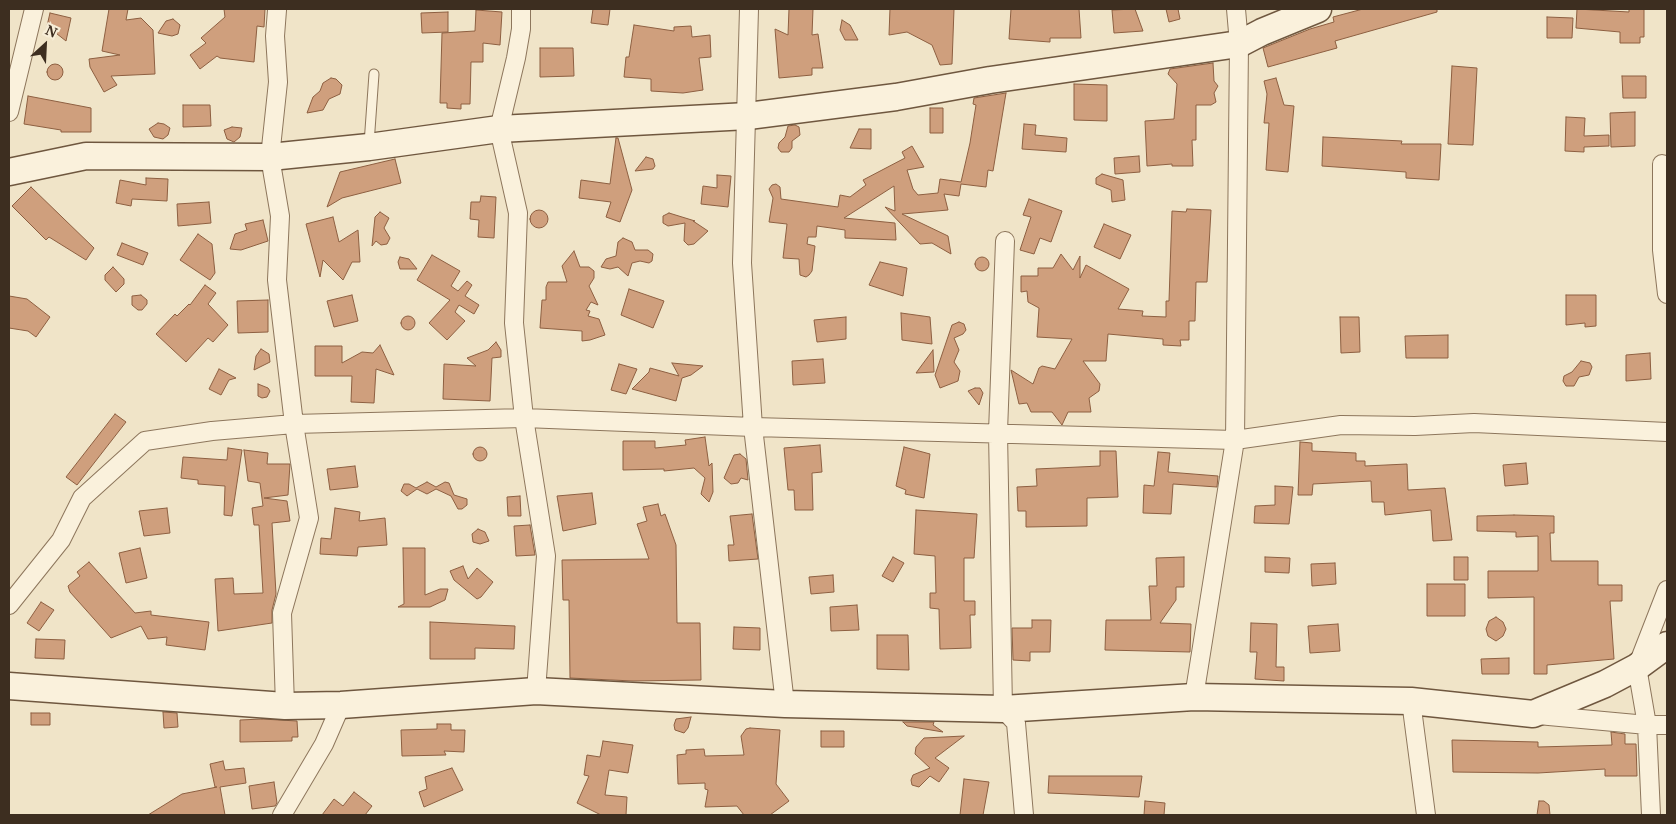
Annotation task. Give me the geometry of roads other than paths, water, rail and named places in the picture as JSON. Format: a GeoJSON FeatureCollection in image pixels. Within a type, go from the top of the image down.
{"type":"FeatureCollection","features":[{"type":"Feature","properties":{"kind":"main road"},"geometry":{"type":"LineString","coordinates":[[9,172],[86,156],[270,156],[369,146],[499,129],[748,116],[896,97],[990,80],[1238,44],[1318,9]]}},
{"type":"Feature","properties":{"kind":"main road"},"geometry":{"type":"LineString","coordinates":[[9,686],[285,706],[536,691],[785,704],[1003,709],[1194,697],[1412,701],[1534,714],[1605,684],[1637,667],[1667,645]]}},
{"type":"Feature","properties":{"kind":"street"},"geometry":{"type":"LineString","coordinates":[[9,112],[34,9]]}},
{"type":"Feature","properties":{"kind":"street"},"geometry":{"type":"LineString","coordinates":[[521,9],[521,29],[516,58],[499,129],[518,213],[514,323],[524,418],[546,556],[536,691]]}},
{"type":"Feature","properties":{"kind":"street"},"geometry":{"type":"LineString","coordinates":[[749,9],[748,116],[742,263],[753,427],[785,704]]}},
{"type":"Feature","properties":{"kind":"street"},"geometry":{"type":"LineString","coordinates":[[1194,697],[1235,440],[1238,44],[1236,9]]}},
{"type":"Feature","properties":{"kind":"street"},"geometry":{"type":"LineString","coordinates":[[277,10],[275,36],[278,82],[270,156],[280,216],[277,280],[294,424],[309,518],[282,613],[285,706]]}},
{"type":"Feature","properties":{"kind":"street"},"geometry":{"type":"LineString","coordinates":[[1662,164],[1662,250],[1667,294]]}},
{"type":"Feature","properties":{"kind":"street"},"geometry":{"type":"LineString","coordinates":[[1005,241],[998,432],[1003,709],[1016,723],[1024,815]]}},
{"type":"Feature","properties":{"kind":"street"},"geometry":{"type":"LineString","coordinates":[[9,605],[61,540],[82,498],[145,441],[212,431],[294,424],[524,418],[753,427],[998,432],[1235,440],[1341,424],[1415,426],[1474,423],[1667,432]]}},
{"type":"Feature","properties":{"kind":"street"},"geometry":{"type":"LineString","coordinates":[[1651,815],[1647,725],[1637,667],[1667,590]]}},
{"type":"Feature","properties":{"kind":"street"},"geometry":{"type":"LineString","coordinates":[[1412,701],[1426,815]]}},
{"type":"Feature","properties":{"kind":"street"},"geometry":{"type":"LineString","coordinates":[[282,815],[324,744],[341,704]]}},
{"type":"Feature","properties":{"kind":"street"},"geometry":{"type":"LineString","coordinates":[[1534,714],[1647,725],[1667,724]]}},
{"type":"Feature","properties":{"kind":"lane"},"geometry":{"type":"LineString","coordinates":[[369,146],[374,74]]}}]}
